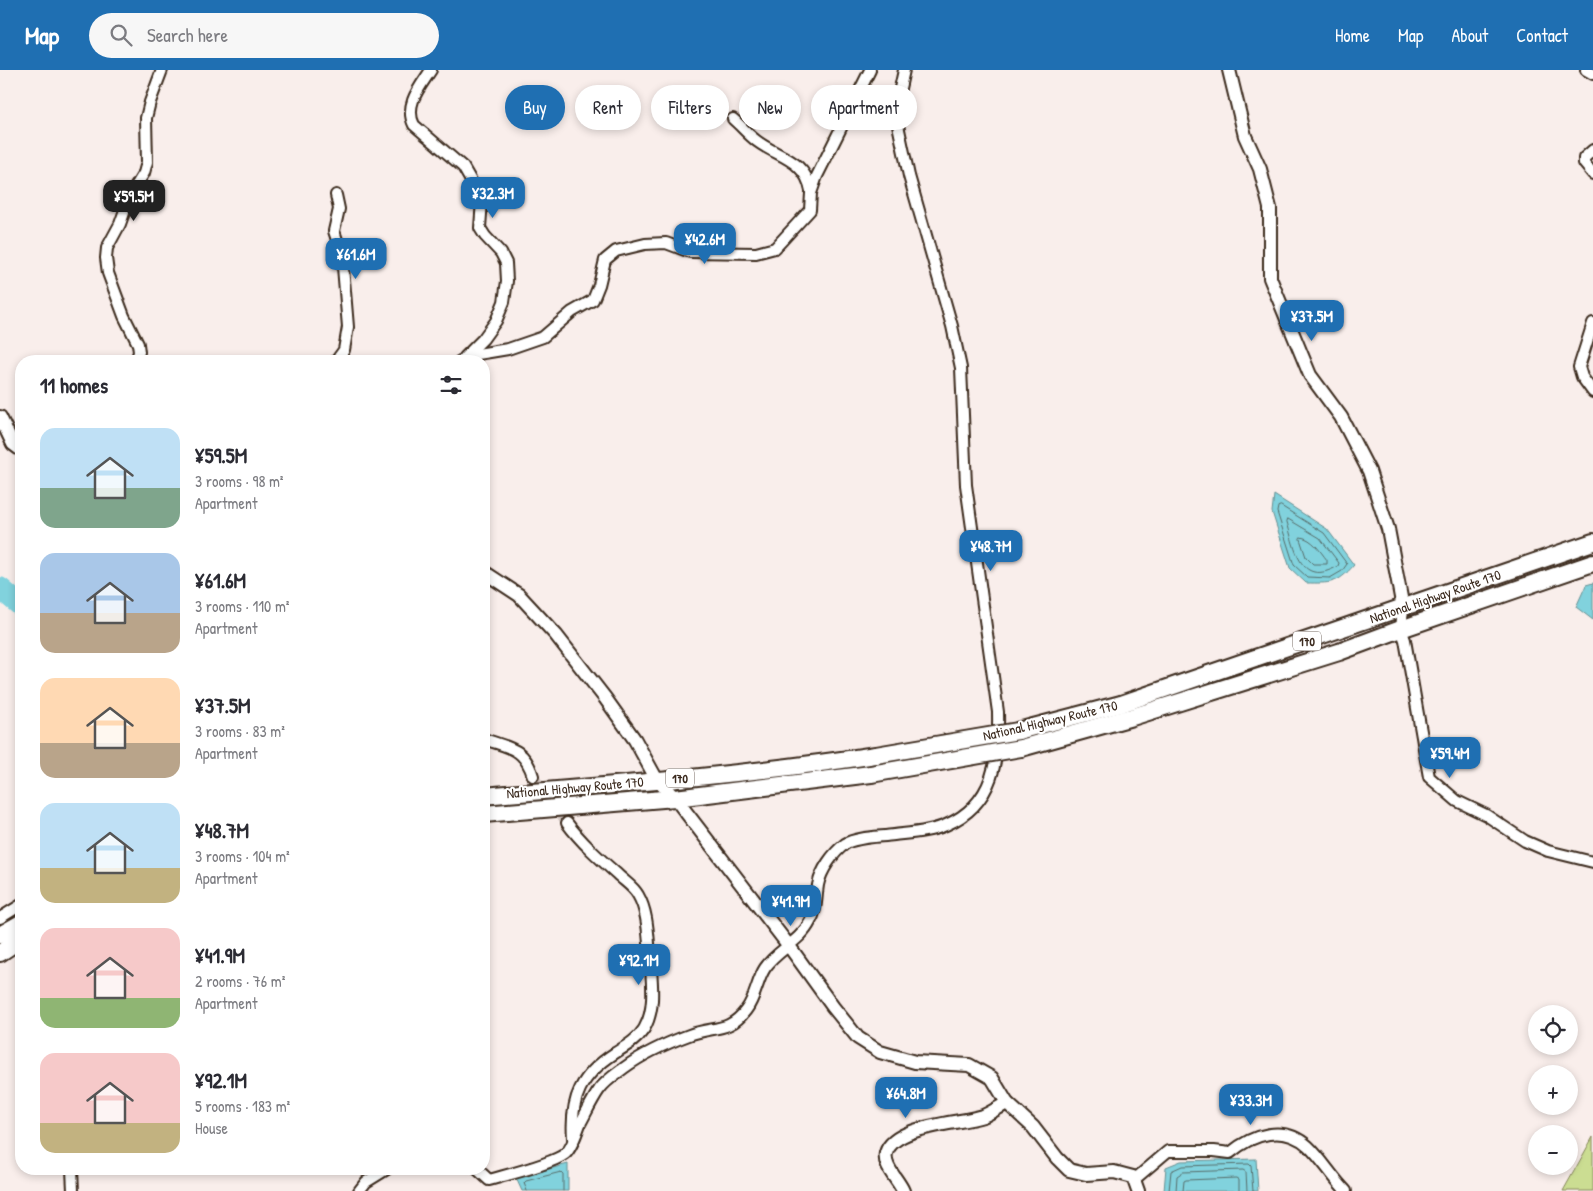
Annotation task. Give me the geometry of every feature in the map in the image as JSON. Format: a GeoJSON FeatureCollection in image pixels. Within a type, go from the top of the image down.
{"type":"FeatureCollection","features":[{"type":"Feature","properties":{"kind":"highway","name":"National Highway Route 170"},"geometry":{"type":"LineString","coordinates":[[490,795],[722,776],[876,755],[1018,731],[1120,704],[1593,542]]}},
{"type":"Feature","properties":{"kind":"highway","name":"National Highway Route 170"},"geometry":{"type":"LineString","coordinates":[[490,813],[675,798],[871,774],[1021,748],[1132,717],[1340,652],[1401,628],[1593,563]]}},
{"type":"Feature","properties":{"kind":"highway"},"geometry":{"type":"LineString","coordinates":[[0,935],[15,926]]}},
{"type":"Feature","properties":{"kind":"highway"},"geometry":{"type":"LineString","coordinates":[[0,953],[15,943]]}},
{"type":"Feature","properties":{"kind":"street"},"geometry":{"type":"LineString","coordinates":[[138,355],[138,344],[124,316],[108,273],[106,258],[107,248],[120,224],[130,196],[144,173],[147,162],[146,118],[162,70]]}},
{"type":"Feature","properties":{"kind":"street"},"geometry":{"type":"LineString","coordinates":[[431,70],[418,90],[410,108],[410,117],[414,125],[463,168],[482,200],[480,228],[501,253],[506,263],[507,281],[504,302],[496,321],[483,339],[466,355]]}},
{"type":"Feature","properties":{"kind":"street"},"geometry":{"type":"LineString","coordinates":[[811,193],[817,176],[870,70]]}},
{"type":"Feature","properties":{"kind":"street"},"geometry":{"type":"LineString","coordinates":[[484,1175],[489,1180],[548,1162],[566,1154],[599,1089],[625,1067],[655,1050],[691,1034],[725,1028],[738,1020],[748,1008],[764,969],[775,956],[798,938],[811,922],[821,874],[833,857],[846,844],[863,839],[927,831],[946,825],[965,814],[977,802],[990,782],[995,768],[999,741],[998,712],[966,485],[961,368],[952,326],[900,138],[895,111],[904,70]]}},
{"type":"Feature","properties":{"kind":"street"},"geometry":{"type":"LineString","coordinates":[[1229,70],[1245,136],[1260,169],[1270,208],[1270,278],[1310,376],[1341,417],[1369,471],[1388,530],[1403,608],[1401,628],[1405,640],[1430,777],[1457,801],[1486,815],[1525,841],[1548,851],[1593,862]]}},
{"type":"Feature","properties":{"kind":"street"},"geometry":{"type":"LineString","coordinates":[[1586,70],[1593,74]]}},
{"type":"Feature","properties":{"kind":"street"},"geometry":{"type":"LineString","coordinates":[[475,355],[508,349],[543,337],[572,312],[593,300],[605,260],[616,251],[645,244],[666,244],[690,252],[756,253],[775,248],[810,210],[811,193],[809,180],[803,170],[753,138],[733,119]]}},
{"type":"Feature","properties":{"kind":"street"},"geometry":{"type":"LineString","coordinates":[[1593,150],[1584,158],[1584,163],[1593,174]]}},
{"type":"Feature","properties":{"kind":"street"},"geometry":{"type":"LineString","coordinates":[[336,195],[339,208],[334,231],[342,255],[348,327],[344,350],[340,355]]}},
{"type":"Feature","properties":{"kind":"street"},"geometry":{"type":"LineString","coordinates":[[1593,323],[1579,367],[1582,377],[1593,392]]}},
{"type":"Feature","properties":{"kind":"street"},"geometry":{"type":"LineString","coordinates":[[0,417],[15,446]]}},
{"type":"Feature","properties":{"kind":"street"},"geometry":{"type":"LineString","coordinates":[[490,576],[519,595],[556,635],[635,740],[657,780],[675,798],[858,1038],[880,1052],[915,1062],[969,1065],[992,1078],[1007,1102],[1033,1127],[1069,1170],[1086,1174],[1114,1172],[1136,1179],[1168,1151],[1230,1153],[1261,1134],[1287,1134],[1308,1146],[1346,1191]]}},
{"type":"Feature","properties":{"kind":"street"},"geometry":{"type":"LineString","coordinates":[[490,741],[522,754],[529,763],[532,776]]}},
{"type":"Feature","properties":{"kind":"street"},"geometry":{"type":"LineString","coordinates":[[567,823],[580,840],[638,894],[644,907],[649,942],[653,998],[650,1014],[644,1029],[632,1042],[604,1060],[590,1072],[582,1083],[574,1102],[572,1119],[573,1140]]}},
{"type":"Feature","properties":{"kind":"street"},"geometry":{"type":"LineString","coordinates":[[0,918],[15,908]]}},
{"type":"Feature","properties":{"kind":"street"},"geometry":{"type":"LineString","coordinates":[[903,1191],[888,1168],[886,1154],[896,1138],[913,1131],[985,1116],[1007,1102]]}},
{"type":"Feature","properties":{"kind":"street"},"geometry":{"type":"LineString","coordinates":[[72,1175],[73,1191]]}},
{"type":"Feature","properties":{"kind":"street"},"geometry":{"type":"LineString","coordinates":[[359,1191],[366,1182],[378,1175]]}},
{"type":"Feature","properties":{"kind":"street"},"geometry":{"type":"LineString","coordinates":[[1133,1177],[1138,1191]]}},
{"type":"Feature","properties":{"kind":"green space"},"geometry":{"type":"Polygon","coordinates":[[[1593,1137],[1593,1191],[1563,1191],[1572,1175],[1578,1175],[1578,1164],[1593,1137]]]}},
{"type":"Feature","properties":{"kind":"water"},"geometry":{"type":"Polygon","coordinates":[[[1274,495],[1327,529],[1354,565],[1348,572],[1333,582],[1306,583],[1290,568],[1272,512],[1274,495]]]}},
{"type":"Feature","properties":{"kind":"water"},"geometry":{"type":"Polygon","coordinates":[[[1593,583],[1593,620],[1576,607],[1586,585],[1593,583]]]}},
{"type":"Feature","properties":{"kind":"water"},"geometry":{"type":"Polygon","coordinates":[[[1256,1159],[1258,1191],[1164,1191],[1166,1167],[1181,1161],[1256,1159]]]}},
{"type":"Feature","properties":{"kind":"water"},"geometry":{"type":"Polygon","coordinates":[[[568,1164],[568,1191],[522,1191],[516,1178],[568,1164]]]}},
{"type":"Feature","properties":{"kind":"waterway"},"geometry":{"type":"LineString","coordinates":[[0,588],[15,601]]}},
{"type":"Feature","properties":{"kind":"tunnel"},"geometry":{"type":"LineString","coordinates":[[533,776],[567,823]]}}]}
